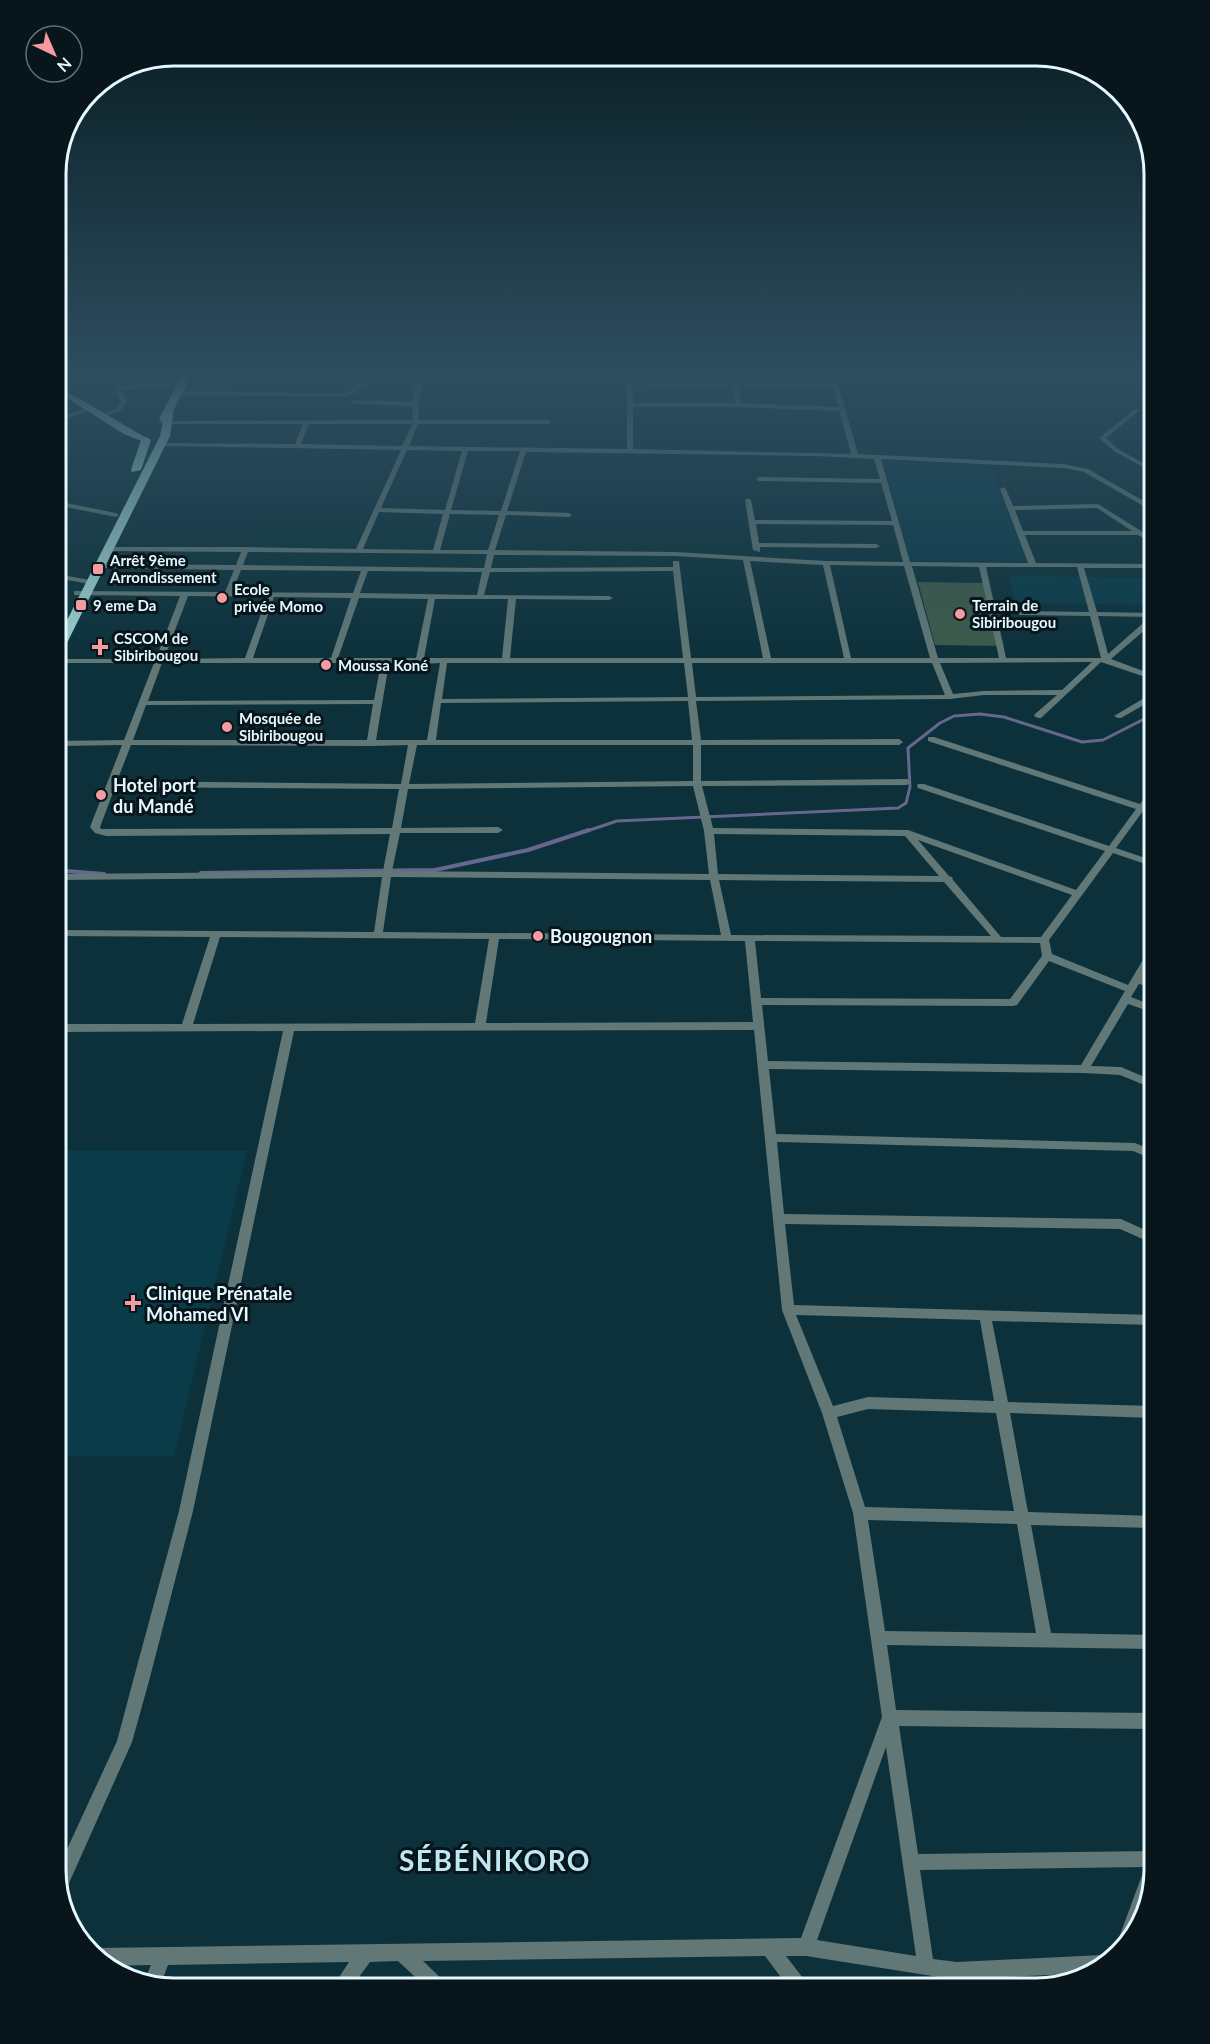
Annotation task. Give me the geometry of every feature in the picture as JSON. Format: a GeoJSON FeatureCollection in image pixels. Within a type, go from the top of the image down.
{"type":"FeatureCollection","features":[{"type":"Feature","properties":{"kind":"highway"},"geometry":{"type":"LineString","coordinates":[[66,629],[136,469]]}},
{"type":"Feature","properties":{"kind":"highway"},"geometry":{"type":"LineString","coordinates":[[66,617],[108,549],[141,469]]}},
{"type":"Feature","properties":{"kind":"street"},"geometry":{"type":"LineString","coordinates":[[359,550],[395,469]]}},
{"type":"Feature","properties":{"kind":"street"},"geometry":{"type":"LineString","coordinates":[[436,551],[459,469]]}},
{"type":"Feature","properties":{"kind":"street"},"geometry":{"type":"LineString","coordinates":[[480,597],[502,513],[517,469]]}},
{"type":"Feature","properties":{"kind":"street"},"geometry":{"type":"LineString","coordinates":[[881,469],[935,660],[950,697]]}},
{"type":"Feature","properties":{"kind":"street"},"geometry":{"type":"LineString","coordinates":[[1084,469],[1144,504]]}},
{"type":"Feature","properties":{"kind":"street"},"geometry":{"type":"LineString","coordinates":[[759,479],[884,481]]}},
{"type":"Feature","properties":{"kind":"street"},"geometry":{"type":"LineString","coordinates":[[1003,489],[1033,565]]}},
{"type":"Feature","properties":{"kind":"street"},"geometry":{"type":"LineString","coordinates":[[748,500],[759,558]]}},
{"type":"Feature","properties":{"kind":"street"},"geometry":{"type":"LineString","coordinates":[[66,505],[116,515]]}},
{"type":"Feature","properties":{"kind":"street"},"geometry":{"type":"LineString","coordinates":[[1010,508],[1098,506],[1144,536]]}},
{"type":"Feature","properties":{"kind":"street"},"geometry":{"type":"LineString","coordinates":[[378,510],[569,515]]}},
{"type":"Feature","properties":{"kind":"street"},"geometry":{"type":"LineString","coordinates":[[752,522],[896,523]]}},
{"type":"Feature","properties":{"kind":"street"},"geometry":{"type":"LineString","coordinates":[[1021,533],[1139,533]]}},
{"type":"Feature","properties":{"kind":"street"},"geometry":{"type":"LineString","coordinates":[[756,544],[876,546]]}},
{"type":"Feature","properties":{"kind":"street"},"geometry":{"type":"LineString","coordinates":[[108,549],[675,554],[826,563],[1144,566]]}},
{"type":"Feature","properties":{"kind":"street"},"geometry":{"type":"LineString","coordinates":[[228,594],[246,549]]}},
{"type":"Feature","properties":{"kind":"street"},"geometry":{"type":"LineString","coordinates":[[675,554],[697,742],[697,785],[709,831],[714,877],[727,938]]}},
{"type":"Feature","properties":{"kind":"street"},"geometry":{"type":"LineString","coordinates":[[746,557],[767,660]]}},
{"type":"Feature","properties":{"kind":"street"},"geometry":{"type":"LineString","coordinates":[[826,563],[848,660]]}},
{"type":"Feature","properties":{"kind":"street"},"geometry":{"type":"LineString","coordinates":[[982,565],[1003,660]]}},
{"type":"Feature","properties":{"kind":"street"},"geometry":{"type":"LineString","coordinates":[[99,566],[487,570],[676,569]]}},
{"type":"Feature","properties":{"kind":"street"},"geometry":{"type":"LineString","coordinates":[[1080,566],[1093,613],[1102,660]]}},
{"type":"Feature","properties":{"kind":"street"},"geometry":{"type":"LineString","coordinates":[[334,660],[365,569]]}},
{"type":"Feature","properties":{"kind":"street"},"geometry":{"type":"LineString","coordinates":[[66,580],[84,587],[185,594],[609,598]]}},
{"type":"Feature","properties":{"kind":"street"},"geometry":{"type":"LineString","coordinates":[[185,594],[114,784],[95,827],[99,831],[106,833],[498,830]]}},
{"type":"Feature","properties":{"kind":"street"},"geometry":{"type":"LineString","coordinates":[[248,661],[271,595]]}},
{"type":"Feature","properties":{"kind":"street"},"geometry":{"type":"LineString","coordinates":[[419,662],[432,596]]}},
{"type":"Feature","properties":{"kind":"street"},"geometry":{"type":"LineString","coordinates":[[506,660],[512,597]]}},
{"type":"Feature","properties":{"kind":"street"},"geometry":{"type":"LineString","coordinates":[[1020,613],[1093,613],[1144,616]]}},
{"type":"Feature","properties":{"kind":"street"},"geometry":{"type":"LineString","coordinates":[[1038,716],[1144,626]]}},
{"type":"Feature","properties":{"kind":"street"},"geometry":{"type":"LineString","coordinates":[[431,742],[444,660]]}},
{"type":"Feature","properties":{"kind":"street"},"geometry":{"type":"LineString","coordinates":[[66,661],[1102,660],[1144,674]]}},
{"type":"Feature","properties":{"kind":"street"},"geometry":{"type":"LineString","coordinates":[[371,742],[385,661]]}},
{"type":"Feature","properties":{"kind":"street"},"geometry":{"type":"LineString","coordinates":[[438,701],[950,697],[1010,692],[1064,692]]}},
{"type":"Feature","properties":{"kind":"street"},"geometry":{"type":"LineString","coordinates":[[143,703],[378,702]]}},
{"type":"Feature","properties":{"kind":"street"},"geometry":{"type":"LineString","coordinates":[[1118,716],[1144,702]]}},
{"type":"Feature","properties":{"kind":"street"},"geometry":{"type":"LineString","coordinates":[[931,740],[1142,808]]}},
{"type":"Feature","properties":{"kind":"street"},"geometry":{"type":"LineString","coordinates":[[378,936],[387,874],[413,742]]}},
{"type":"Feature","properties":{"kind":"street"},"geometry":{"type":"LineString","coordinates":[[66,743],[899,742]]}},
{"type":"Feature","properties":{"kind":"street"},"geometry":{"type":"LineString","coordinates":[[114,784],[405,786],[907,782]]}},
{"type":"Feature","properties":{"kind":"street"},"geometry":{"type":"LineString","coordinates":[[921,786],[1144,860]]}},
{"type":"Feature","properties":{"kind":"street"},"geometry":{"type":"LineString","coordinates":[[757,1001],[1012,1003],[1047,956],[1044,940],[1144,805]]}},
{"type":"Feature","properties":{"kind":"street"},"geometry":{"type":"LineString","coordinates":[[709,831],[908,833],[1078,894]]}},
{"type":"Feature","properties":{"kind":"street"},"geometry":{"type":"LineString","coordinates":[[908,833],[999,940]]}},
{"type":"Feature","properties":{"kind":"street"},"geometry":{"type":"LineString","coordinates":[[66,877],[387,874],[949,879]]}},
{"type":"Feature","properties":{"kind":"street"},"geometry":{"type":"LineString","coordinates":[[66,933],[1044,940]]}},
{"type":"Feature","properties":{"kind":"street"},"geometry":{"type":"LineString","coordinates":[[186,1028],[216,934]]}},
{"type":"Feature","properties":{"kind":"street"},"geometry":{"type":"LineString","coordinates":[[480,1026],[494,937]]}},
{"type":"Feature","properties":{"kind":"street"},"geometry":{"type":"LineString","coordinates":[[750,938],[788,1310],[829,1413],[860,1513],[926,1967]]}},
{"type":"Feature","properties":{"kind":"street"},"geometry":{"type":"LineString","coordinates":[[1047,956],[1144,1003]]}},
{"type":"Feature","properties":{"kind":"street"},"geometry":{"type":"LineString","coordinates":[[1084,1069],[1144,968]]}},
{"type":"Feature","properties":{"kind":"street"},"geometry":{"type":"LineString","coordinates":[[1137,979],[1144,981]]}},
{"type":"Feature","properties":{"kind":"street"},"geometry":{"type":"LineString","coordinates":[[66,1028],[759,1026]]}},
{"type":"Feature","properties":{"kind":"street"},"geometry":{"type":"LineString","coordinates":[[66,1870],[124,1742],[186,1512],[289,1028]]}},
{"type":"Feature","properties":{"kind":"street"},"geometry":{"type":"LineString","coordinates":[[763,1065],[1084,1069],[1121,1071],[1144,1080]]}},
{"type":"Feature","properties":{"kind":"street"},"geometry":{"type":"LineString","coordinates":[[771,1138],[1135,1147],[1144,1151]]}},
{"type":"Feature","properties":{"kind":"street"},"geometry":{"type":"LineString","coordinates":[[779,1219],[1121,1224],[1144,1234]]}},
{"type":"Feature","properties":{"kind":"street"},"geometry":{"type":"LineString","coordinates":[[788,1310],[1144,1320]]}},
{"type":"Feature","properties":{"kind":"street"},"geometry":{"type":"LineString","coordinates":[[985,1315],[1045,1639]]}},
{"type":"Feature","properties":{"kind":"street"},"geometry":{"type":"LineString","coordinates":[[829,1413],[868,1403],[1144,1412]]}},
{"type":"Feature","properties":{"kind":"street"},"geometry":{"type":"LineString","coordinates":[[860,1513],[1144,1522]]}},
{"type":"Feature","properties":{"kind":"street"},"geometry":{"type":"LineString","coordinates":[[878,1638],[1144,1642]]}},
{"type":"Feature","properties":{"kind":"street"},"geometry":{"type":"LineString","coordinates":[[889,1718],[1144,1721]]}},
{"type":"Feature","properties":{"kind":"street"},"geometry":{"type":"LineString","coordinates":[[806,1947],[889,1718]]}},
{"type":"Feature","properties":{"kind":"street"},"geometry":{"type":"LineString","coordinates":[[910,1862],[1144,1859]]}},
{"type":"Feature","properties":{"kind":"street"},"geometry":{"type":"LineString","coordinates":[[110,1957],[806,1947],[926,1967],[968,1977],[1087,1965]]}},
{"type":"Feature","properties":{"kind":"street"},"geometry":{"type":"LineString","coordinates":[[769,1948],[792,1978]]}},
{"type":"Feature","properties":{"kind":"street"},"geometry":{"type":"LineString","coordinates":[[347,1978],[366,1953]]}},
{"type":"Feature","properties":{"kind":"street"},"geometry":{"type":"LineString","coordinates":[[402,1953],[428,1978]]}},
{"type":"Feature","properties":{"kind":"street"},"geometry":{"type":"LineString","coordinates":[[155,1976],[163,1956]]}},
{"type":"Feature","properties":{"kind":"shaded area"},"geometry":{"type":"Polygon","coordinates":[[[885,469],[993,469],[1027,562],[908,561],[885,469]]]}},
{"type":"Feature","properties":{"kind":"shaded area"},"geometry":{"type":"Polygon","coordinates":[[[1008,576],[1144,578],[1144,605],[1017,603],[1008,576]]]}},
{"type":"Feature","properties":{"kind":"shaded area","name":"Clinique Prénatale Mohamed VI"},"geometry":{"type":"Polygon","coordinates":[[[66,1150],[247,1151],[174,1456],[66,1456],[66,1150]]]}},
{"type":"Feature","properties":{"kind":"green space","name":"Terrain de Sibiribougou"},"geometry":{"type":"Polygon","coordinates":[[[918,582],[983,583],[1004,646],[935,645],[918,582]]]}},
{"type":"Feature","properties":{"kind":"waterway"},"geometry":{"type":"LineString","coordinates":[[584,832],[617,821],[898,808],[906,803],[910,787],[908,748],[940,723],[954,716],[980,714],[1004,717],[1082,742],[1103,740],[1144,719]]}},
{"type":"Feature","properties":{"kind":"waterway"},"geometry":{"type":"LineString","coordinates":[[201,873],[435,870],[528,850],[589,830]]}},
{"type":"Feature","properties":{"kind":"waterway"},"geometry":{"type":"LineString","coordinates":[[66,871],[104,874]]}},
{"type":"Feature","properties":{"kind":"place","name":"Arrêt 9ème Arrondissement"},"geometry":{"type":"Point","coordinates":[98,569]}},
{"type":"Feature","properties":{"kind":"place","name":"Ecole privée Momo"},"geometry":{"type":"Point","coordinates":[222,598]}},
{"type":"Feature","properties":{"kind":"place","name":"9 eme Da"},"geometry":{"type":"Point","coordinates":[81,605]}},
{"type":"Feature","properties":{"kind":"place","name":"Terrain de Sibiribougou"},"geometry":{"type":"Point","coordinates":[960,614]}},
{"type":"Feature","properties":{"kind":"place","name":"CSCOM de Sibiribougou"},"geometry":{"type":"Point","coordinates":[100,647]}},
{"type":"Feature","properties":{"kind":"place","name":"Moussa Koné"},"geometry":{"type":"Point","coordinates":[326,665]}},
{"type":"Feature","properties":{"kind":"place","name":"Mosquée de Sibiribougou"},"geometry":{"type":"Point","coordinates":[227,727]}},
{"type":"Feature","properties":{"kind":"place","name":"Hotel port du Mandé"},"geometry":{"type":"Point","coordinates":[101,795]}},
{"type":"Feature","properties":{"kind":"place","name":"Bougougnon"},"geometry":{"type":"Point","coordinates":[538,936]}},
{"type":"Feature","properties":{"kind":"place","name":"Clinique Prénatale Mohamed VI"},"geometry":{"type":"Point","coordinates":[133,1303]}},
{"type":"Feature","properties":{"kind":"district","name":"SÉBÉNIKORO"},"geometry":{"type":"Point","coordinates":[495,1860]}}]}
